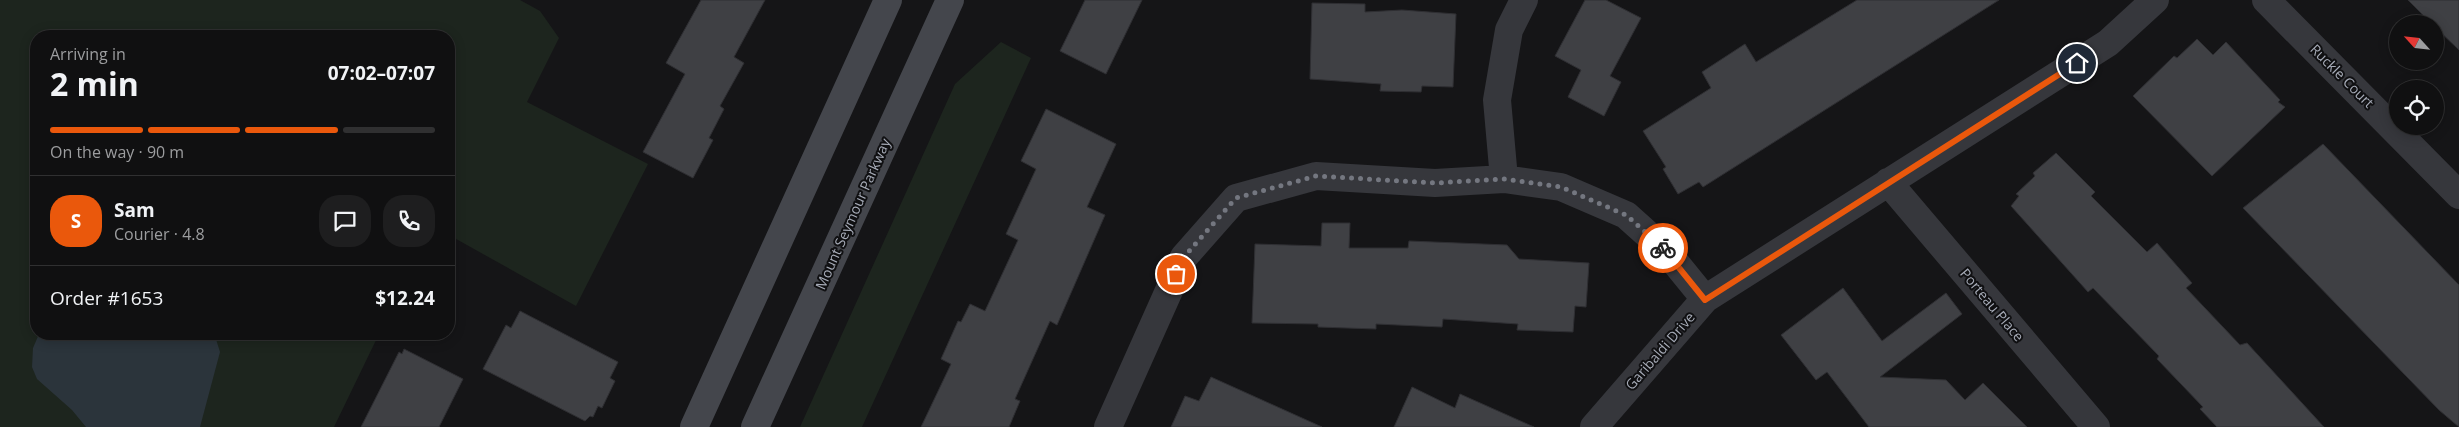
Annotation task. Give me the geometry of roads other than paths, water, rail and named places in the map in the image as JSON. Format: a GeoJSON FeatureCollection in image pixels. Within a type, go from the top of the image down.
{"type":"FeatureCollection","features":[{"type":"Feature","properties":{"kind":"main road"},"geometry":{"type":"LineString","coordinates":[[694,427],[888,0]]}},
{"type":"Feature","properties":{"kind":"main road","name":"Mount Seymour Parkway"},"geometry":{"type":"LineString","coordinates":[[756,427],[950,0]]}},
{"type":"Feature","properties":{"kind":"street"},"geometry":{"type":"LineString","coordinates":[[1504,179],[1497,100],[1509,30],[1524,0]]}},
{"type":"Feature","properties":{"kind":"street","name":"Garibaldi Drive"},"geometry":{"type":"LineString","coordinates":[[1594,427],[1705,300],[2108,43],[2155,0]]}},
{"type":"Feature","properties":{"kind":"street","name":"Ruckle Court"},"geometry":{"type":"LineString","coordinates":[[2266,0],[2459,195]]}},
{"type":"Feature","properties":{"kind":"street"},"geometry":{"type":"LineString","coordinates":[[1108,427],[1184,257],[1236,198],[1316,176],[1435,183],[1504,179],[1561,187],[1626,215],[1665,250],[1705,300]]}},
{"type":"Feature","properties":{"kind":"street","name":"Porteau Place"},"geometry":{"type":"LineString","coordinates":[[1888,182],[2096,427]]}}]}
